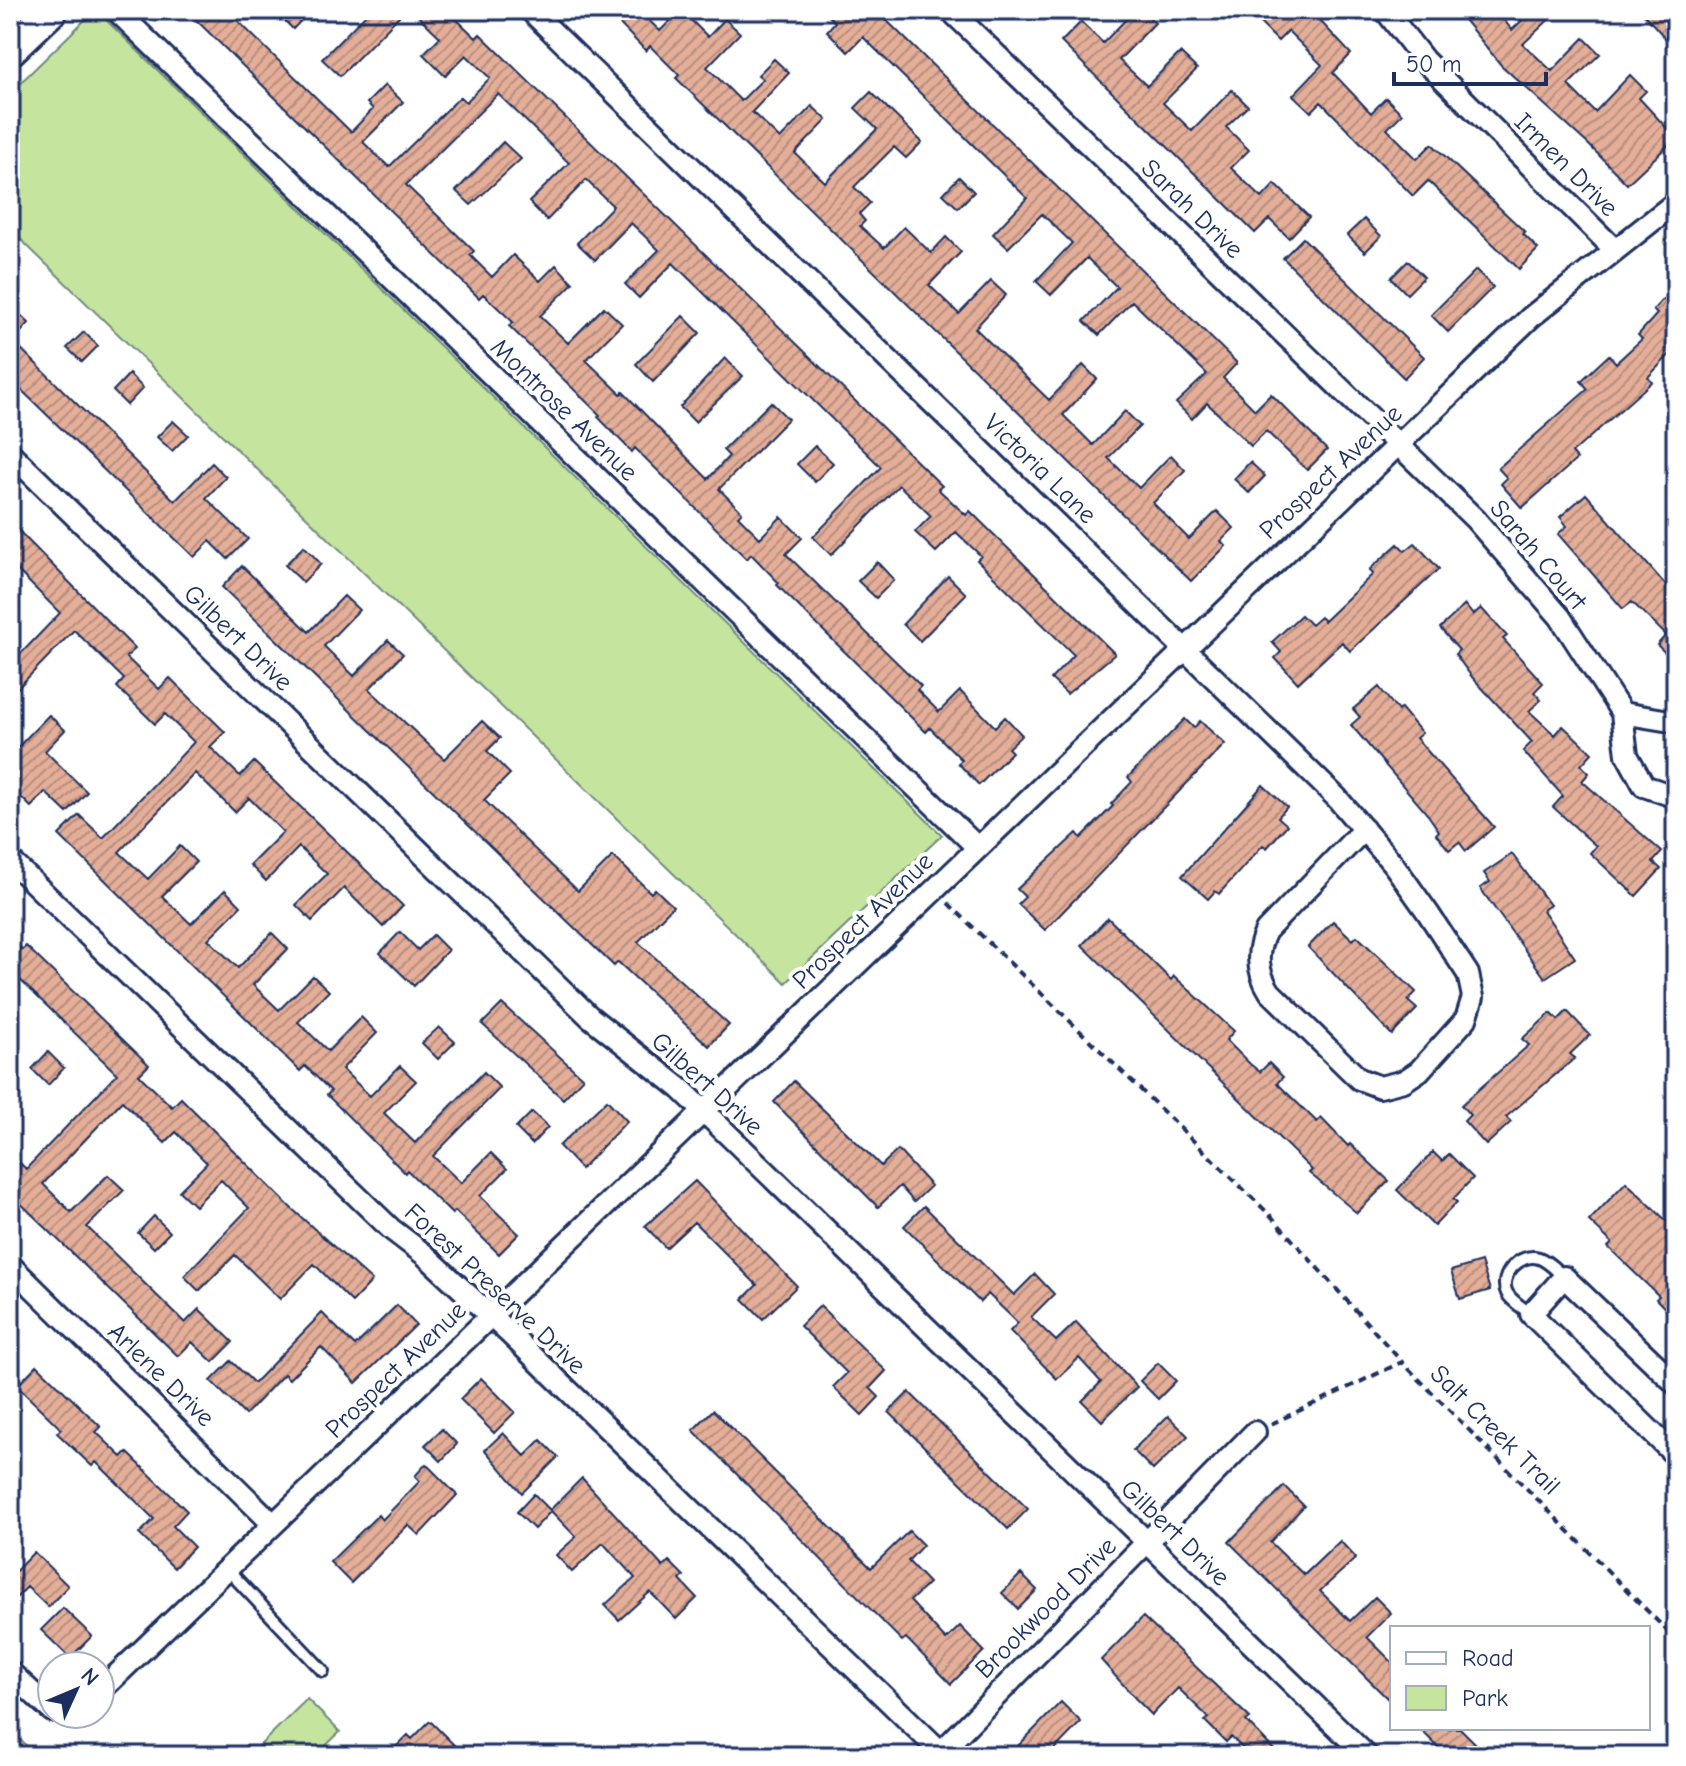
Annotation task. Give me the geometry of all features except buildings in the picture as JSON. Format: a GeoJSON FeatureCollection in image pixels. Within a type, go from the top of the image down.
{"type":"FeatureCollection","features":[{"type":"Feature","properties":{"kind":"street"},"geometry":{"type":"LineString","coordinates":[[10,50],[52,10]]}},
{"type":"Feature","properties":{"kind":"street","name":"Montrose Avenue"},"geometry":{"type":"LineString","coordinates":[[116,10],[977,847]]}},
{"type":"Feature","properties":{"kind":"street","name":"Victoria Lane"},"geometry":{"type":"LineString","coordinates":[[530,10],[1185,646],[1364,829],[1402,877],[1468,974],[1473,997],[1469,1014],[1459,1029],[1419,1071],[1404,1081],[1380,1087],[1359,1079],[1270,992],[1262,980],[1258,961],[1259,946],[1266,931],[1364,829]]}},
{"type":"Feature","properties":{"kind":"street","name":"Sarah Drive"},"geometry":{"type":"LineString","coordinates":[[950,10],[1399,444]]}},
{"type":"Feature","properties":{"kind":"street","name":"Irmen Drive"},"geometry":{"type":"LineString","coordinates":[[1385,10],[1424,60],[1614,249]]}},
{"type":"Feature","properties":{"kind":"street","name":"Prospect Avenue"},"geometry":{"type":"LineString","coordinates":[[116,1676],[1540,308],[1676,202]]}},
{"type":"Feature","properties":{"kind":"street","name":"Sarah Court"},"geometry":{"type":"LineString","coordinates":[[1399,444],[1475,519],[1560,617],[1622,713],[1627,755],[1644,786],[1676,797]]}},
{"type":"Feature","properties":{"kind":"street","name":"Gilbert Drive"},"geometry":{"type":"LineString","coordinates":[[10,453],[590,1017],[681,1089],[1367,1756]]}},
{"type":"Feature","properties":{"kind":"street"},"geometry":{"type":"LineString","coordinates":[[1622,713],[1676,722]]}},
{"type":"Feature","properties":{"kind":"street","name":"Forest Preserve Drive"},"geometry":{"type":"LineString","coordinates":[[10,860],[391,1229],[425,1255],[943,1754]]}},
{"type":"Feature","properties":{"kind":"street","name":"Arlene Drive"},"geometry":{"type":"LineString","coordinates":[[10,1265],[273,1524]]}},
{"type":"Feature","properties":{"kind":"street"},"geometry":{"type":"LineString","coordinates":[[1676,1384],[1564,1277],[1531,1314],[1676,1456]]}},
{"type":"Feature","properties":{"kind":"street","name":"Brookwood Drive"},"geometry":{"type":"LineString","coordinates":[[943,1754],[1255,1432]]}},
{"type":"Feature","properties":{"kind":"street"},"geometry":{"type":"LineString","coordinates":[[10,1672],[36,1697]]}},
{"type":"Feature","properties":{"kind":"lane"},"geometry":{"type":"LineString","coordinates":[[1531,1314],[1512,1300],[1505,1289],[1514,1264],[1526,1258],[1538,1258],[1564,1277]]}},
{"type":"Feature","properties":{"kind":"lane"},"geometry":{"type":"LineString","coordinates":[[227,1569],[323,1671]]}},
{"type":"Feature","properties":{"kind":"path"},"geometry":{"type":"LineString","coordinates":[[933,888],[1270,1215],[1402,1362]]}},
{"type":"Feature","properties":{"kind":"path","name":"Salt Creek Trail"},"geometry":{"type":"LineString","coordinates":[[1255,1432],[1402,1362],[1676,1640]]}},
{"type":"Feature","properties":{"kind":"green space"},"geometry":{"type":"Polygon","coordinates":[[[100,14],[942,835],[786,983],[10,229],[10,93],[90,15],[100,14]]]}},
{"type":"Feature","properties":{"kind":"green space"},"geometry":{"type":"Polygon","coordinates":[[[307,1699],[340,1732],[315,1756],[249,1756],[307,1699]]]}},
{"type":"Feature","properties":{"kind":"green space"},"geometry":{"type":"Polygon","coordinates":[[[10,1730],[37,1756],[10,1756],[10,1730]]]}}]}
